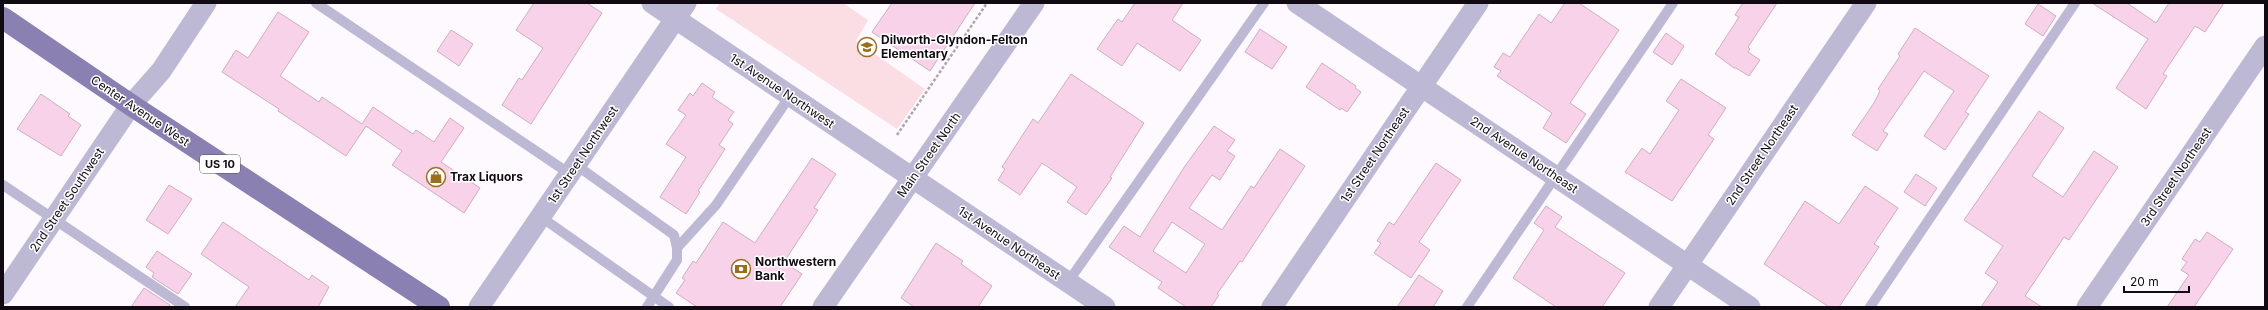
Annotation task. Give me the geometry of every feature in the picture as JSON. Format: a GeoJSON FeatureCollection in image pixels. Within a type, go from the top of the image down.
{"type":"FeatureCollection","features":[{"type":"Feature","properties":{"kind":"main road","name":"Center Avenue West"},"geometry":{"type":"LineString","coordinates":[[3,18],[132,105],[439,307]]}},
{"type":"Feature","properties":{"kind":"street","name":"2nd Street Southwest"},"geometry":{"type":"LineString","coordinates":[[3,294],[132,105],[161,71],[206,3]]}},
{"type":"Feature","properties":{"kind":"street","name":"1st Avenue Northwest"},"geometry":{"type":"LineString","coordinates":[[652,3],[681,11],[790,96],[913,178]]}},
{"type":"Feature","properties":{"kind":"street","name":"Main Street North"},"geometry":{"type":"LineString","coordinates":[[823,307],[1034,3]]}},
{"type":"Feature","properties":{"kind":"street","name":"2nd Avenue Northeast"},"geometry":{"type":"LineString","coordinates":[[1297,3],[1750,307]]}},
{"type":"Feature","properties":{"kind":"street","name":"1st Street Northeast"},"geometry":{"type":"LineString","coordinates":[[1272,307],[1478,3]]}},
{"type":"Feature","properties":{"kind":"street","name":"2nd Street Northeast"},"geometry":{"type":"LineString","coordinates":[[1659,307],[1866,3]]}},
{"type":"Feature","properties":{"kind":"street","name":"1st Street Northwest"},"geometry":{"type":"LineString","coordinates":[[479,307],[681,11]]}},
{"type":"Feature","properties":{"kind":"street","name":"3rd Street Northeast"},"geometry":{"type":"LineString","coordinates":[[2087,307],[2265,46]]}},
{"type":"Feature","properties":{"kind":"street","name":"1st Avenue Northeast"},"geometry":{"type":"LineString","coordinates":[[913,178],[1105,307]]}},
{"type":"Feature","properties":{"kind":"lane"},"geometry":{"type":"LineString","coordinates":[[316,3],[674,235],[677,248],[677,260],[647,307]]}},
{"type":"Feature","properties":{"kind":"lane"},"geometry":{"type":"LineString","coordinates":[[1068,282],[1264,3]]}},
{"type":"Feature","properties":{"kind":"lane"},"geometry":{"type":"LineString","coordinates":[[1467,307],[1673,3]]}},
{"type":"Feature","properties":{"kind":"lane"},"geometry":{"type":"LineString","coordinates":[[1870,307],[2075,3]]}},
{"type":"Feature","properties":{"kind":"lane"},"geometry":{"type":"LineString","coordinates":[[677,248],[716,205],[790,96]]}},
{"type":"Feature","properties":{"kind":"lane"},"geometry":{"type":"LineString","coordinates":[[3,185],[185,307]]}},
{"type":"Feature","properties":{"kind":"lane"},"geometry":{"type":"LineString","coordinates":[[541,217],[669,307]]}},
{"type":"Feature","properties":{"kind":"path"},"geometry":{"type":"LineString","coordinates":[[896,135],[987,3]]}},
{"type":"Feature","properties":{"kind":"shaded area"},"geometry":{"type":"Polygon","coordinates":[[[720,3],[843,3],[868,20],[856,41],[925,89],[897,129],[716,9],[720,3]]]}},
{"type":"Feature","properties":{"kind":"building"},"geometry":{"type":"Polygon","coordinates":[[[534,3],[587,3],[602,13],[531,124],[502,105],[519,78],[522,80],[543,48],[516,30],[534,3]]]}},
{"type":"Feature","properties":{"kind":"building"},"geometry":{"type":"Polygon","coordinates":[[[892,3],[975,3],[930,71],[872,32],[892,3]]]}},
{"type":"Feature","properties":{"kind":"building"},"geometry":{"type":"Polygon","coordinates":[[[1135,3],[1183,3],[1172,20],[1201,40],[1180,71],[1137,43],[1122,66],[1097,49],[1118,19],[1122,22],[1135,3]]]}},
{"type":"Feature","properties":{"kind":"building"},"geometry":{"type":"Polygon","coordinates":[[[1565,3],[1579,3],[1619,30],[1570,103],[1586,114],[1566,143],[1543,128],[1552,113],[1497,76],[1501,71],[1494,67],[1503,53],[1510,57],[1539,14],[1551,23],[1565,3]]]}},
{"type":"Feature","properties":{"kind":"building"},"geometry":{"type":"Polygon","coordinates":[[[1743,3],[1777,3],[1748,47],[1750,49],[1748,52],[1760,60],[1749,76],[1734,68],[1715,54],[1739,17],[1735,15],[1743,3]]]}},
{"type":"Feature","properties":{"kind":"building"},"geometry":{"type":"Polygon","coordinates":[[[2092,3],[2127,3],[2156,23],[2169,3],[2224,3],[2205,32],[2195,26],[2163,74],[2167,76],[2146,109],[2116,88],[2148,39],[2092,3]]]}},
{"type":"Feature","properties":{"kind":"building"},"geometry":{"type":"Polygon","coordinates":[[[2038,4],[2056,16],[2043,36],[2025,24],[2038,4]]]}},
{"type":"Feature","properties":{"kind":"building"},"geometry":{"type":"Polygon","coordinates":[[[278,12],[309,32],[280,76],[319,102],[322,97],[362,124],[373,107],[413,134],[416,130],[434,142],[450,118],[464,128],[441,162],[480,188],[464,213],[392,165],[402,151],[366,126],[346,156],[278,111],[279,109],[222,72],[236,50],[248,58],[278,12]]]}},
{"type":"Feature","properties":{"kind":"building"},"geometry":{"type":"Polygon","coordinates":[[[1915,28],[1989,76],[1965,112],[1969,114],[1945,150],[1924,136],[1954,91],[1924,71],[1883,131],[1888,134],[1877,151],[1852,135],[1874,103],[1880,91],[1878,89],[1900,56],[1898,54],[1915,28]]]}},
{"type":"Feature","properties":{"kind":"building"},"geometry":{"type":"Polygon","coordinates":[[[1260,29],[1287,47],[1272,69],[1245,52],[1260,29]]]}},
{"type":"Feature","properties":{"kind":"building"},"geometry":{"type":"Polygon","coordinates":[[[451,30],[473,44],[459,66],[437,51],[451,30]]]}},
{"type":"Feature","properties":{"kind":"building"},"geometry":{"type":"Polygon","coordinates":[[[1666,33],[1684,46],[1672,65],[1653,52],[1666,33]]]}},
{"type":"Feature","properties":{"kind":"building"},"geometry":{"type":"Polygon","coordinates":[[[1322,63],[1356,86],[1355,88],[1361,92],[1347,112],[1341,108],[1340,110],[1306,87],[1322,63]]]}},
{"type":"Feature","properties":{"kind":"building"},"geometry":{"type":"Polygon","coordinates":[[[1071,74],[1144,123],[1110,177],[1112,178],[1086,215],[1067,202],[1077,187],[1042,163],[1020,195],[998,180],[1005,169],[1002,167],[1033,119],[1038,123],[1071,74]]]}},
{"type":"Feature","properties":{"kind":"building"},"geometry":{"type":"Polygon","coordinates":[[[1681,79],[1726,108],[1708,135],[1714,139],[1672,201],[1625,172],[1642,148],[1650,154],[1679,110],[1666,101],[1681,79]]]}},
{"type":"Feature","properties":{"kind":"building"},"geometry":{"type":"Polygon","coordinates":[[[702,83],[715,92],[712,97],[734,112],[728,120],[733,124],[719,145],[725,149],[698,191],[700,192],[686,214],[660,197],[686,157],[666,144],[686,115],[678,110],[690,93],[693,96],[702,83]]]}},
{"type":"Feature","properties":{"kind":"building"},"geometry":{"type":"Polygon","coordinates":[[[41,94],[70,114],[68,116],[81,125],[61,156],[17,129],[41,94]]]}},
{"type":"Feature","properties":{"kind":"building"},"geometry":{"type":"Polygon","coordinates":[[[2039,111],[2064,128],[2032,176],[2063,197],[2094,151],[2118,167],[2069,240],[2064,237],[2025,296],[2042,307],[1981,307],[1998,282],[1985,273],[2003,246],[1964,220],[2039,111]]]}},
{"type":"Feature","properties":{"kind":"building"},"geometry":{"type":"Polygon","coordinates":[[[1214,126],[1235,140],[1227,151],[1235,156],[1220,180],[1212,175],[1189,208],[1222,230],[1251,186],[1254,188],[1280,149],[1305,166],[1242,262],[1240,261],[1217,294],[1219,295],[1211,307],[1186,307],[1158,288],[1162,282],[1109,247],[1124,226],[1140,237],[1185,166],[1214,126]],[[1172,222],[1153,251],[1186,273],[1205,244],[1172,222]]]}},
{"type":"Feature","properties":{"kind":"building","name":"Northwestern Bank"},"geometry":{"type":"Polygon","coordinates":[[[812,158],[836,174],[814,208],[818,210],[784,262],[802,274],[780,307],[697,307],[676,293],[685,280],[682,278],[693,261],[696,263],[723,222],[755,243],[812,158]]]}},
{"type":"Feature","properties":{"kind":"building"},"geometry":{"type":"Polygon","coordinates":[[[1436,163],[1461,180],[1419,242],[1430,250],[1411,278],[1374,253],[1381,243],[1377,241],[1389,222],[1394,225],[1436,163]]]}},
{"type":"Feature","properties":{"kind":"building"},"geometry":{"type":"Polygon","coordinates":[[[1916,174],[1937,188],[1925,206],[1904,192],[1916,174]]]}},
{"type":"Feature","properties":{"kind":"building"},"geometry":{"type":"Polygon","coordinates":[[[169,185],[192,199],[168,234],[146,220],[169,185]]]}},
{"type":"Feature","properties":{"kind":"building"},"geometry":{"type":"Polygon","coordinates":[[[1865,186],[1898,208],[1874,244],[1879,247],[1839,307],[1829,307],[1764,264],[1805,201],[1839,224],[1865,186]]]}},
{"type":"Feature","properties":{"kind":"building"},"geometry":{"type":"Polygon","coordinates":[[[1546,206],[1562,217],[1555,227],[1625,273],[1602,307],[1556,307],[1513,278],[1544,230],[1534,223],[1546,206]]]}},
{"type":"Feature","properties":{"kind":"building"},"geometry":{"type":"Polygon","coordinates":[[[223,222],[309,280],[312,275],[329,287],[318,307],[235,307],[249,287],[201,254],[223,222]]]}},
{"type":"Feature","properties":{"kind":"building"},"geometry":{"type":"Polygon","coordinates":[[[2207,232],[2233,249],[2194,307],[2167,307],[2189,275],[2181,270],[2187,262],[2182,259],[2195,239],[2200,242],[2207,232]]]}},
{"type":"Feature","properties":{"kind":"building"},"geometry":{"type":"Polygon","coordinates":[[[936,243],[963,261],[961,264],[992,286],[978,307],[914,307],[901,298],[936,243]]]}},
{"type":"Feature","properties":{"kind":"building"},"geometry":{"type":"Polygon","coordinates":[[[157,251],[192,274],[178,294],[152,277],[154,273],[146,267],[157,251]]]}},
{"type":"Feature","properties":{"kind":"building"},"geometry":{"type":"Polygon","coordinates":[[[1419,275],[1443,291],[1433,307],[1397,307],[1419,275]]]}},
{"type":"Feature","properties":{"kind":"building"},"geometry":{"type":"Polygon","coordinates":[[[144,288],[170,305],[169,307],[131,307],[144,288]]]}},
{"type":"Feature","properties":{"kind":"place","name":"Dilworth-Glyndon-Felton Elementary"},"geometry":{"type":"Point","coordinates":[867,47]}},
{"type":"Feature","properties":{"kind":"place","name":"Trax Liquors"},"geometry":{"type":"Point","coordinates":[436,177]}},
{"type":"Feature","properties":{"kind":"place","name":"Northwestern Bank"},"geometry":{"type":"Point","coordinates":[741,269]}}]}
